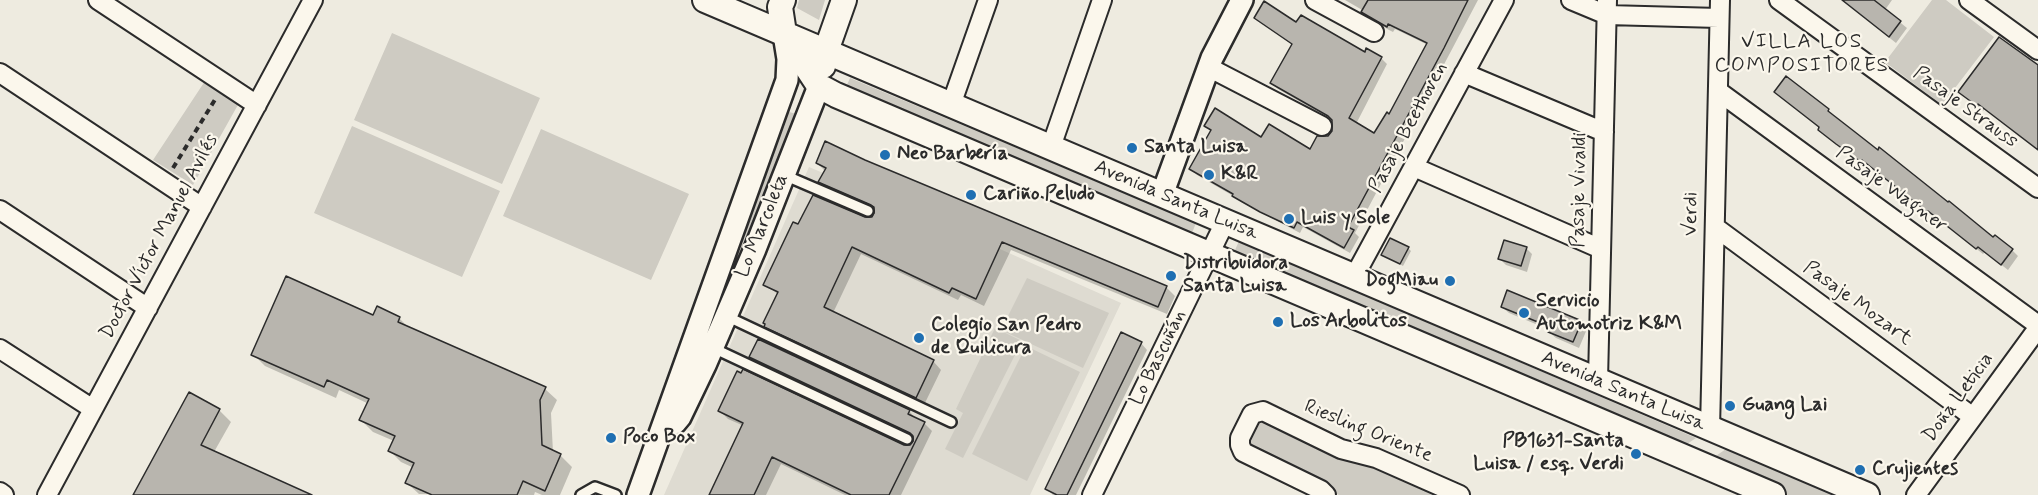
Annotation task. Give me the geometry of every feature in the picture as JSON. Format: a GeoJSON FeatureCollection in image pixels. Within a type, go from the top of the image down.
{"type":"FeatureCollection","features":[{"type":"Feature","properties":{"kind":"main road","name":"Avenida Santa Luisa"},"geometry":{"type":"LineString","coordinates":[[705,0],[1867,495]]}},
{"type":"Feature","properties":{"kind":"main road","name":"Lo Marcoleta"},"geometry":{"type":"LineString","coordinates":[[783,0],[780,8],[784,33]]}},
{"type":"Feature","properties":{"kind":"main road","name":"Lo Marcoleta"},"geometry":{"type":"LineString","coordinates":[[819,86],[826,51],[844,0]]}},
{"type":"Feature","properties":{"kind":"main road"},"geometry":{"type":"LineString","coordinates":[[784,33],[819,86]]}},
{"type":"Feature","properties":{"kind":"main road","name":"Avenida Santa Luisa"},"geometry":{"type":"LineString","coordinates":[[819,86],[1773,495]]}},
{"type":"Feature","properties":{"kind":"street"},"geometry":{"type":"LineString","coordinates":[[98,0],[257,105]]}},
{"type":"Feature","properties":{"kind":"street"},"geometry":{"type":"LineString","coordinates":[[951,105],[988,0]]}},
{"type":"Feature","properties":{"kind":"street"},"geometry":{"type":"LineString","coordinates":[[1052,147],[1102,0]]}},
{"type":"Feature","properties":{"kind":"street"},"geometry":{"type":"LineString","coordinates":[[1162,195],[1208,67],[1242,0]]}},
{"type":"Feature","properties":{"kind":"street"},"geometry":{"type":"LineString","coordinates":[[1315,0],[1374,32]]}},
{"type":"Feature","properties":{"kind":"street","name":"Pasaje Beethoven"},"geometry":{"type":"LineString","coordinates":[[1354,277],[1504,0]]}},
{"type":"Feature","properties":{"kind":"street"},"geometry":{"type":"LineString","coordinates":[[1571,0],[1607,8],[1720,9]]}},
{"type":"Feature","properties":{"kind":"street","name":"Pasaje Strauss"},"geometry":{"type":"LineString","coordinates":[[1779,0],[2038,188]]}},
{"type":"Feature","properties":{"kind":"street"},"geometry":{"type":"LineString","coordinates":[[1969,0],[2038,50]]}},
{"type":"Feature","properties":{"kind":"street","name":"Doctor Víctor Manuel Avilés"},"geometry":{"type":"LineString","coordinates":[[47,495],[311,1]]}},
{"type":"Feature","properties":{"kind":"street","name":"Pasaje Vivaldi"},"geometry":{"type":"LineString","coordinates":[[1598,380],[1607,8]]}},
{"type":"Feature","properties":{"kind":"street","name":"Verdi"},"geometry":{"type":"LineString","coordinates":[[1710,429],[1720,9]]}},
{"type":"Feature","properties":{"kind":"street","name":"Lo Marcoleta"},"geometry":{"type":"LineString","coordinates":[[638,495],[787,80],[788,59],[784,33]]}},
{"type":"Feature","properties":{"kind":"street"},"geometry":{"type":"LineString","coordinates":[[1208,67],[1322,126]]}},
{"type":"Feature","properties":{"kind":"street"},"geometry":{"type":"LineString","coordinates":[[0,73],[202,207]]}},
{"type":"Feature","properties":{"kind":"street"},"geometry":{"type":"LineString","coordinates":[[1464,73],[1604,132]]}},
{"type":"Feature","properties":{"kind":"street","name":"Lo Marcoleta"},"geometry":{"type":"LineString","coordinates":[[658,441],[680,417],[712,348],[819,86]]}},
{"type":"Feature","properties":{"kind":"street","name":"Pasaje Wagner"},"geometry":{"type":"LineString","coordinates":[[1718,91],[2038,327]]}},
{"type":"Feature","properties":{"kind":"street"},"geometry":{"type":"LineString","coordinates":[[1414,167],[1601,249]]}},
{"type":"Feature","properties":{"kind":"street"},"geometry":{"type":"LineString","coordinates":[[0,210],[148,308]]}},
{"type":"Feature","properties":{"kind":"street","name":"Lo Bascuñán"},"geometry":{"type":"LineString","coordinates":[[1092,495],[1225,222]]}},
{"type":"Feature","properties":{"kind":"street","name":"Pasaje Mozart"},"geometry":{"type":"LineString","coordinates":[[1715,227],[1973,417]]}},
{"type":"Feature","properties":{"kind":"street","name":"Doña Leticia"},"geometry":{"type":"LineString","coordinates":[[1916,495],[2038,327]]}},
{"type":"Feature","properties":{"kind":"street"},"geometry":{"type":"LineString","coordinates":[[0,349],[93,410]]}},
{"type":"Feature","properties":{"kind":"street","name":"Riesling Oriente"},"geometry":{"type":"LineString","coordinates":[[1326,495],[1321,490],[1246,454],[1241,448],[1240,438],[1251,417],[1263,411],[1341,449],[1376,458],[1460,495]]}},
{"type":"Feature","properties":{"kind":"street"},"geometry":{"type":"LineString","coordinates":[[0,492],[4,495]]}},
{"type":"Feature","properties":{"kind":"lane"},"geometry":{"type":"LineString","coordinates":[[784,175],[868,211]]}},
{"type":"Feature","properties":{"kind":"lane"},"geometry":{"type":"LineString","coordinates":[[726,316],[951,422]]}},
{"type":"Feature","properties":{"kind":"lane"},"geometry":{"type":"LineString","coordinates":[[712,348],[906,439]]}},
{"type":"Feature","properties":{"kind":"lane"},"geometry":{"type":"LineString","coordinates":[[581,495],[595,487],[616,495]]}},
{"type":"Feature","properties":{"kind":"path"},"geometry":{"type":"LineString","coordinates":[[165,182],[224,83]]}},
{"type":"Feature","properties":{"kind":"shaded area"},"geometry":{"type":"Polygon","coordinates":[[[799,0],[825,0],[819,20],[797,8],[799,0]]]}},
{"type":"Feature","properties":{"kind":"shaded area"},"geometry":{"type":"Polygon","coordinates":[[[1932,0],[1946,0],[1994,37],[1942,105],[1885,62],[1932,0]]]}},
{"type":"Feature","properties":{"kind":"shaded area"},"geometry":{"type":"Polygon","coordinates":[[[392,33],[540,98],[502,184],[354,120],[392,33]]]}},
{"type":"Feature","properties":{"kind":"shaded area"},"geometry":{"type":"Polygon","coordinates":[[[850,78],[1196,223],[1190,238],[844,92],[850,78]]]}},
{"type":"Feature","properties":{"kind":"shaded area"},"geometry":{"type":"Polygon","coordinates":[[[205,81],[239,103],[193,185],[153,160],[205,81]]]}},
{"type":"Feature","properties":{"kind":"shaded area"},"geometry":{"type":"Polygon","coordinates":[[[785,111],[797,114],[705,335],[785,111]]]}},
{"type":"Feature","properties":{"kind":"shaded area"},"geometry":{"type":"Polygon","coordinates":[[[352,126],[500,191],[462,277],[314,213],[352,126]]]}},
{"type":"Feature","properties":{"kind":"shaded area"},"geometry":{"type":"Polygon","coordinates":[[[541,129],[689,194],[651,280],[503,216],[541,129]]]}},
{"type":"Feature","properties":{"kind":"shaded area","name":"Colegio San Pedro de Quilicura"},"geometry":{"type":"Polygon","coordinates":[[[809,167],[1121,303],[1030,495],[664,495],[809,167]]]}},
{"type":"Feature","properties":{"kind":"shaded area"},"geometry":{"type":"Polygon","coordinates":[[[1239,241],[1696,438],[1681,448],[1232,257],[1239,241]]]}},
{"type":"Feature","properties":{"kind":"shaded area"},"geometry":{"type":"Polygon","coordinates":[[[1027,278],[1109,313],[1083,368],[1001,330],[1027,278]]]}},
{"type":"Feature","properties":{"kind":"shaded area"},"geometry":{"type":"Polygon","coordinates":[[[995,328],[1022,341],[963,458],[945,449],[963,413],[956,409],[995,328]]]}},
{"type":"Feature","properties":{"kind":"shaded area"},"geometry":{"type":"Polygon","coordinates":[[[1026,346],[1080,372],[1027,481],[972,454],[1026,346]]]}},
{"type":"Feature","properties":{"kind":"shaded area"},"geometry":{"type":"Polygon","coordinates":[[[1257,417],[1449,495],[1339,495],[1245,448],[1257,417]]]}},
{"type":"Feature","properties":{"kind":"shaded area"},"geometry":{"type":"Polygon","coordinates":[[[1726,449],[1835,495],[1788,495],[1710,460],[1726,449]]]}},
{"type":"Feature","properties":{"kind":"building"},"geometry":{"type":"Polygon","coordinates":[[[1368,0],[1468,0],[1348,227],[1354,230],[1344,248],[1297,222],[1294,228],[1260,212],[1189,169],[1211,130],[1204,126],[1215,108],[1261,137],[1269,124],[1310,149],[1317,136],[1328,136],[1332,131],[1332,120],[1328,116],[1270,83],[1292,44],[1254,18],[1264,1],[1296,22],[1301,15],[1365,52],[1366,48],[1382,57],[1349,118],[1374,133],[1387,112],[1389,114],[1427,43],[1388,24],[1387,27],[1361,12],[1368,0]]]}},
{"type":"Feature","properties":{"kind":"building"},"geometry":{"type":"Polygon","coordinates":[[[1842,0],[1874,0],[1901,21],[1889,37],[1842,0]]]}},
{"type":"Feature","properties":{"kind":"building"},"geometry":{"type":"Polygon","coordinates":[[[1999,37],[2038,65],[2038,150],[1978,104],[1977,106],[1958,92],[1999,37]]]}},
{"type":"Feature","properties":{"kind":"building"},"geometry":{"type":"Polygon","coordinates":[[[1786,76],[1878,150],[1879,147],[1993,237],[1995,235],[2013,249],[2001,265],[1927,212],[1862,160],[1861,162],[1836,144],[1818,130],[1819,127],[1774,92],[1786,76]]]}},
{"type":"Feature","properties":{"kind":"building"},"geometry":{"type":"Polygon","coordinates":[[[825,141],[865,160],[1167,286],[1158,307],[1002,242],[976,299],[952,288],[949,293],[852,247],[824,307],[934,360],[916,398],[764,327],[763,323],[778,292],[763,285],[793,222],[798,224],[813,195],[865,217],[872,217],[874,213],[874,207],[871,205],[818,182],[826,168],[816,163],[825,141]]]}},
{"type":"Feature","properties":{"kind":"building"},"geometry":{"type":"Polygon","coordinates":[[[1390,238],[1409,247],[1400,264],[1381,255],[1390,238]]]}},
{"type":"Feature","properties":{"kind":"building"},"geometry":{"type":"Polygon","coordinates":[[[1504,240],[1527,247],[1521,266],[1498,259],[1504,240]]]}},
{"type":"Feature","properties":{"kind":"building"},"geometry":{"type":"Polygon","coordinates":[[[286,276],[373,315],[377,306],[400,317],[398,322],[546,387],[540,400],[542,445],[561,454],[545,491],[523,481],[517,495],[432,495],[405,483],[414,463],[388,451],[395,436],[359,420],[369,399],[327,380],[324,387],[251,355],[286,276]]]}},
{"type":"Feature","properties":{"kind":"building"},"geometry":{"type":"Polygon","coordinates":[[[1507,290],[1582,321],[1573,342],[1548,332],[1550,327],[1501,307],[1507,290]]]}},
{"type":"Feature","properties":{"kind":"building"},"geometry":{"type":"Polygon","coordinates":[[[1121,332],[1142,342],[1067,495],[1057,495],[1045,489],[1121,332]]]}},
{"type":"Feature","properties":{"kind":"building"},"geometry":{"type":"Polygon","coordinates":[[[758,339],[910,410],[908,414],[925,422],[889,495],[851,495],[772,457],[754,495],[709,495],[743,423],[718,411],[737,371],[741,373],[743,369],[904,445],[910,445],[913,441],[910,433],[749,357],[758,339]]]}},
{"type":"Feature","properties":{"kind":"building"},"geometry":{"type":"Polygon","coordinates":[[[189,392],[220,409],[201,445],[312,495],[133,495],[189,392]]]}},
{"type":"Feature","properties":{"kind":"place","name":"Santa Luisa"},"geometry":{"type":"Point","coordinates":[1132,148]}},
{"type":"Feature","properties":{"kind":"place","name":"Neo Barbería"},"geometry":{"type":"Point","coordinates":[885,155]}},
{"type":"Feature","properties":{"kind":"place","name":"K&R"},"geometry":{"type":"Point","coordinates":[1209,175]}},
{"type":"Feature","properties":{"kind":"place","name":"Cariño Peludo"},"geometry":{"type":"Point","coordinates":[971,195]}},
{"type":"Feature","properties":{"kind":"place","name":"Luis y Sole"},"geometry":{"type":"Point","coordinates":[1289,219]}},
{"type":"Feature","properties":{"kind":"place","name":"Distribuidora Santa Luisa"},"geometry":{"type":"Point","coordinates":[1171,276]}},
{"type":"Feature","properties":{"kind":"place","name":"DogMiau"},"geometry":{"type":"Point","coordinates":[1450,281]}},
{"type":"Feature","properties":{"kind":"place","name":"Servicio Automotriz K&M"},"geometry":{"type":"Point","coordinates":[1524,313]}},
{"type":"Feature","properties":{"kind":"place","name":"Los Arbolitos"},"geometry":{"type":"Point","coordinates":[1278,322]}},
{"type":"Feature","properties":{"kind":"place","name":"Colegio San Pedro de Quilicura"},"geometry":{"type":"Point","coordinates":[919,338]}},
{"type":"Feature","properties":{"kind":"place","name":"Guang Lai"},"geometry":{"type":"Point","coordinates":[1730,406]}},
{"type":"Feature","properties":{"kind":"place","name":"Poco Box"},"geometry":{"type":"Point","coordinates":[611,438]}},
{"type":"Feature","properties":{"kind":"place","name":"PB1631-Santa Luisa / esq. Verdi"},"geometry":{"type":"Point","coordinates":[1636,454]}},
{"type":"Feature","properties":{"kind":"place","name":"Crujientes"},"geometry":{"type":"Point","coordinates":[1860,470]}},
{"type":"Feature","properties":{"kind":"district","name":"VILLA LOS COMPOSITORES"},"geometry":{"type":"Point","coordinates":[1802,55]}}]}
